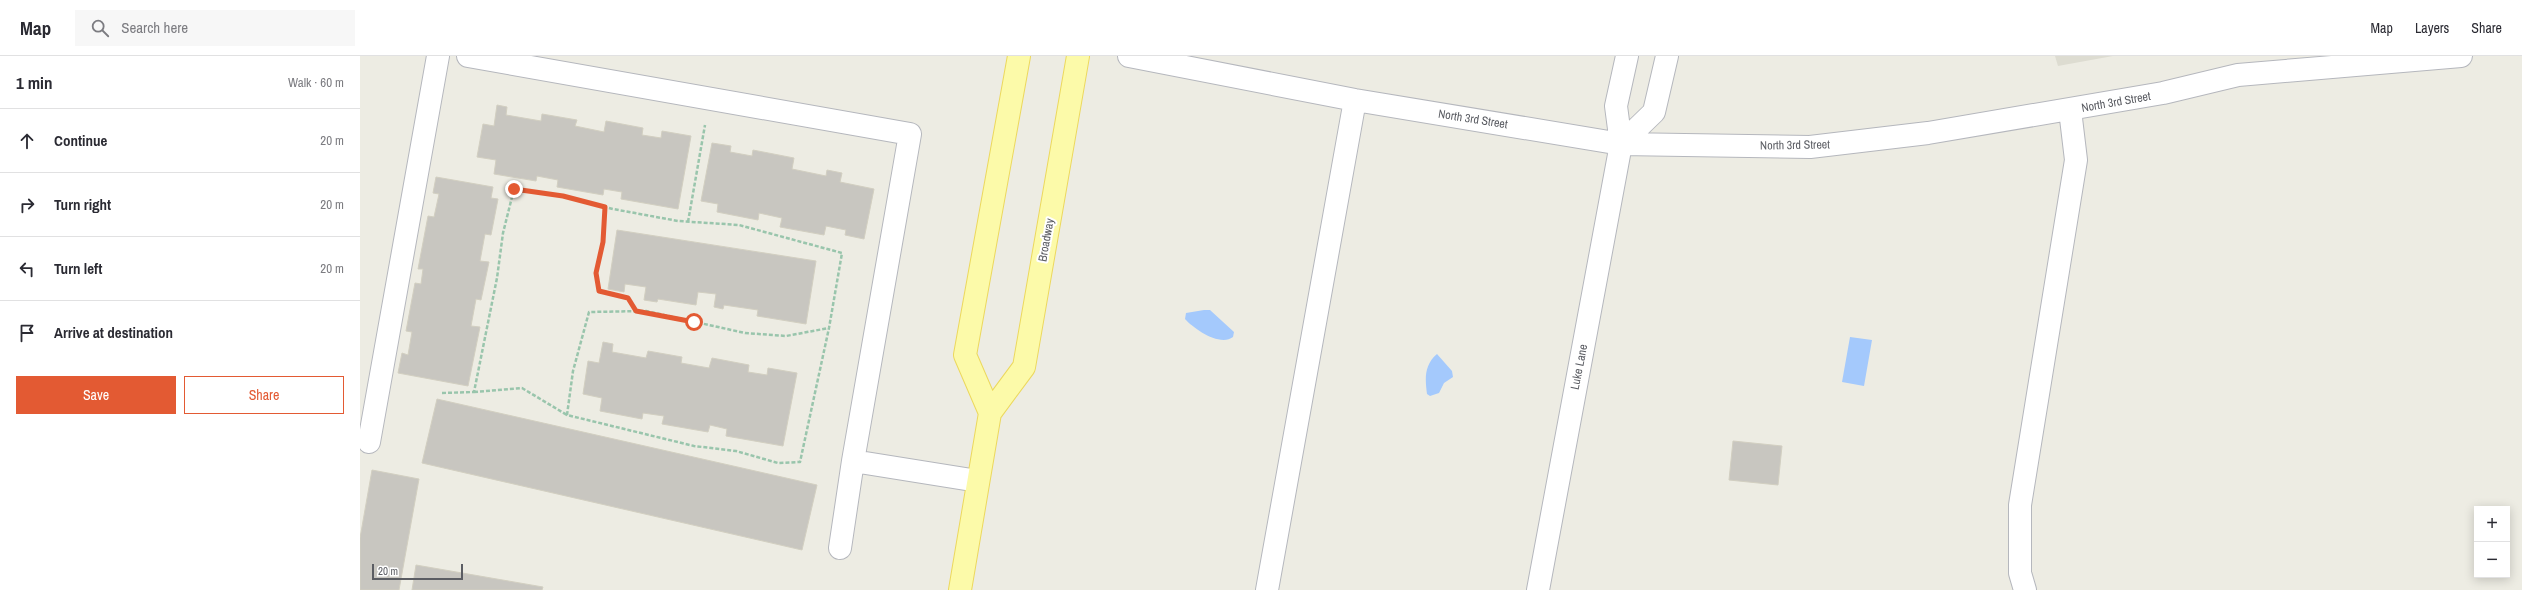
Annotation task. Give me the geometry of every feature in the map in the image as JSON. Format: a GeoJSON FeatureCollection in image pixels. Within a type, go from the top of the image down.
{"type":"FeatureCollection","features":[{"type":"Feature","properties":{"kind":"main road"},"geometry":{"type":"LineString","coordinates":[[990,413],[965,355],[1019,56]]}},
{"type":"Feature","properties":{"kind":"main road","name":"Broadway"},"geometry":{"type":"LineString","coordinates":[[960,590],[990,413],[1024,367],[1078,56]]}},
{"type":"Feature","properties":{"kind":"street"},"geometry":{"type":"LineString","coordinates":[[369,442],[438,56]]}},
{"type":"Feature","properties":{"kind":"street"},"geometry":{"type":"LineString","coordinates":[[468,56],[910,134],[853,461],[840,548]]}},
{"type":"Feature","properties":{"kind":"street","name":"North 3rd Street"},"geometry":{"type":"LineString","coordinates":[[1129,56],[1356,100],[1621,144],[1810,147],[1928,133],[2070,110],[2163,93],[2238,75],[2461,56]]}},
{"type":"Feature","properties":{"kind":"street","name":"Luke Lane"},"geometry":{"type":"LineString","coordinates":[[1538,590],[1621,144],[1616,106],[1627,56]]}},
{"type":"Feature","properties":{"kind":"street"},"geometry":{"type":"LineString","coordinates":[[1621,144],[1654,112],[1667,56]]}},
{"type":"Feature","properties":{"kind":"street"},"geometry":{"type":"LineString","coordinates":[[1267,590],[1356,100]]}},
{"type":"Feature","properties":{"kind":"street"},"geometry":{"type":"LineString","coordinates":[[2025,590],[2020,573],[2020,505],[2076,160],[2070,110]]}},
{"type":"Feature","properties":{"kind":"street"},"geometry":{"type":"LineString","coordinates":[[853,461],[978,481]]}},
{"type":"Feature","properties":{"kind":"path"},"geometry":{"type":"LineString","coordinates":[[688,222],[709,99]]}},
{"type":"Feature","properties":{"kind":"path"},"geometry":{"type":"LineString","coordinates":[[442,393],[474,392],[522,388],[568,416],[694,446],[736,451],[778,463],[800,462],[842,252],[739,225],[688,222],[605,207],[563,196],[514,189],[503,233],[497,278],[474,392]]}},
{"type":"Feature","properties":{"kind":"path"},"geometry":{"type":"LineString","coordinates":[[605,207],[603,242],[596,273],[599,291],[628,298],[636,311]]}},
{"type":"Feature","properties":{"kind":"path"},"geometry":{"type":"LineString","coordinates":[[568,416],[573,371],[589,312],[646,311],[745,333],[786,336],[828,328]]}},
{"type":"Feature","properties":{"kind":"shaded area"},"geometry":{"type":"Polygon","coordinates":[[[2055,56],[2113,56],[2058,66],[2055,56]]]}},
{"type":"Feature","properties":{"kind":"water"},"geometry":{"type":"Polygon","coordinates":[[[1210,310],[1234,332],[1233,337],[1228,340],[1221,340],[1208,336],[1185,319],[1186,313],[1210,310]]]}},
{"type":"Feature","properties":{"kind":"water"},"geometry":{"type":"Polygon","coordinates":[[[1850,337],[1872,340],[1864,386],[1842,382],[1850,337]]]}},
{"type":"Feature","properties":{"kind":"water"},"geometry":{"type":"Polygon","coordinates":[[[1437,354],[1452,371],[1453,377],[1444,383],[1439,393],[1430,396],[1427,394],[1426,372],[1433,358],[1437,354]]]}},
{"type":"Feature","properties":{"kind":"building"},"geometry":{"type":"Polygon","coordinates":[[[497,105],[507,107],[506,115],[541,121],[542,114],[577,120],[575,126],[604,132],[606,121],[643,128],[642,135],[661,138],[662,131],[691,136],[678,209],[621,199],[622,192],[604,189],[603,195],[557,187],[558,180],[537,176],[536,181],[494,174],[496,160],[477,157],[483,124],[494,126],[497,105]]]}},
{"type":"Feature","properties":{"kind":"building"},"geometry":{"type":"Polygon","coordinates":[[[712,143],[731,146],[730,152],[752,156],[753,150],[794,158],[792,169],[826,176],[827,170],[842,173],[840,182],[874,189],[864,239],[845,235],[846,230],[826,226],[824,235],[780,227],[782,218],[759,213],[758,220],[717,212],[718,204],[701,201],[712,143]]]}},
{"type":"Feature","properties":{"kind":"building"},"geometry":{"type":"Polygon","coordinates":[[[436,177],[493,187],[491,198],[498,199],[491,235],[485,234],[480,261],[489,262],[481,300],[476,299],[471,326],[480,327],[468,386],[398,373],[402,353],[408,355],[412,332],[406,331],[415,283],[421,284],[423,269],[418,269],[428,216],[434,217],[439,194],[433,193],[436,177]]]}},
{"type":"Feature","properties":{"kind":"building"},"geometry":{"type":"Polygon","coordinates":[[[617,230],[816,261],[806,324],[757,316],[758,310],[724,305],[723,309],[714,307],[716,294],[698,292],[696,305],[658,299],[657,302],[644,300],[646,287],[625,284],[624,292],[608,289],[617,230]]]}},
{"type":"Feature","properties":{"kind":"building"},"geometry":{"type":"Polygon","coordinates":[[[603,342],[613,344],[612,352],[646,358],[648,351],[682,357],[681,363],[709,368],[712,358],[749,365],[748,372],[767,375],[768,368],[797,373],[783,446],[726,436],[727,429],[710,425],[708,432],[662,424],[664,416],[643,413],[642,419],[600,411],[602,398],[583,394],[588,361],[599,363],[603,342]]]}},
{"type":"Feature","properties":{"kind":"building"},"geometry":{"type":"Polygon","coordinates":[[[437,399],[817,485],[802,550],[422,463],[437,399]]]}},
{"type":"Feature","properties":{"kind":"building"},"geometry":{"type":"Polygon","coordinates":[[[1733,441],[1782,446],[1778,485],[1729,480],[1733,441]]]}},
{"type":"Feature","properties":{"kind":"building"},"geometry":{"type":"Polygon","coordinates":[[[372,470],[419,479],[399,590],[360,590],[360,538],[372,470]]]}},
{"type":"Feature","properties":{"kind":"building"},"geometry":{"type":"Polygon","coordinates":[[[416,565],[543,587],[542,590],[412,590],[416,565]]]}},
{"type":"Feature","properties":{"kind":"route"},"geometry":{"type":"LineString","coordinates":[[514,189],[563,196],[605,207],[603,242],[596,273],[599,291],[628,298],[636,311],[646,311],[694,322]]}}]}
